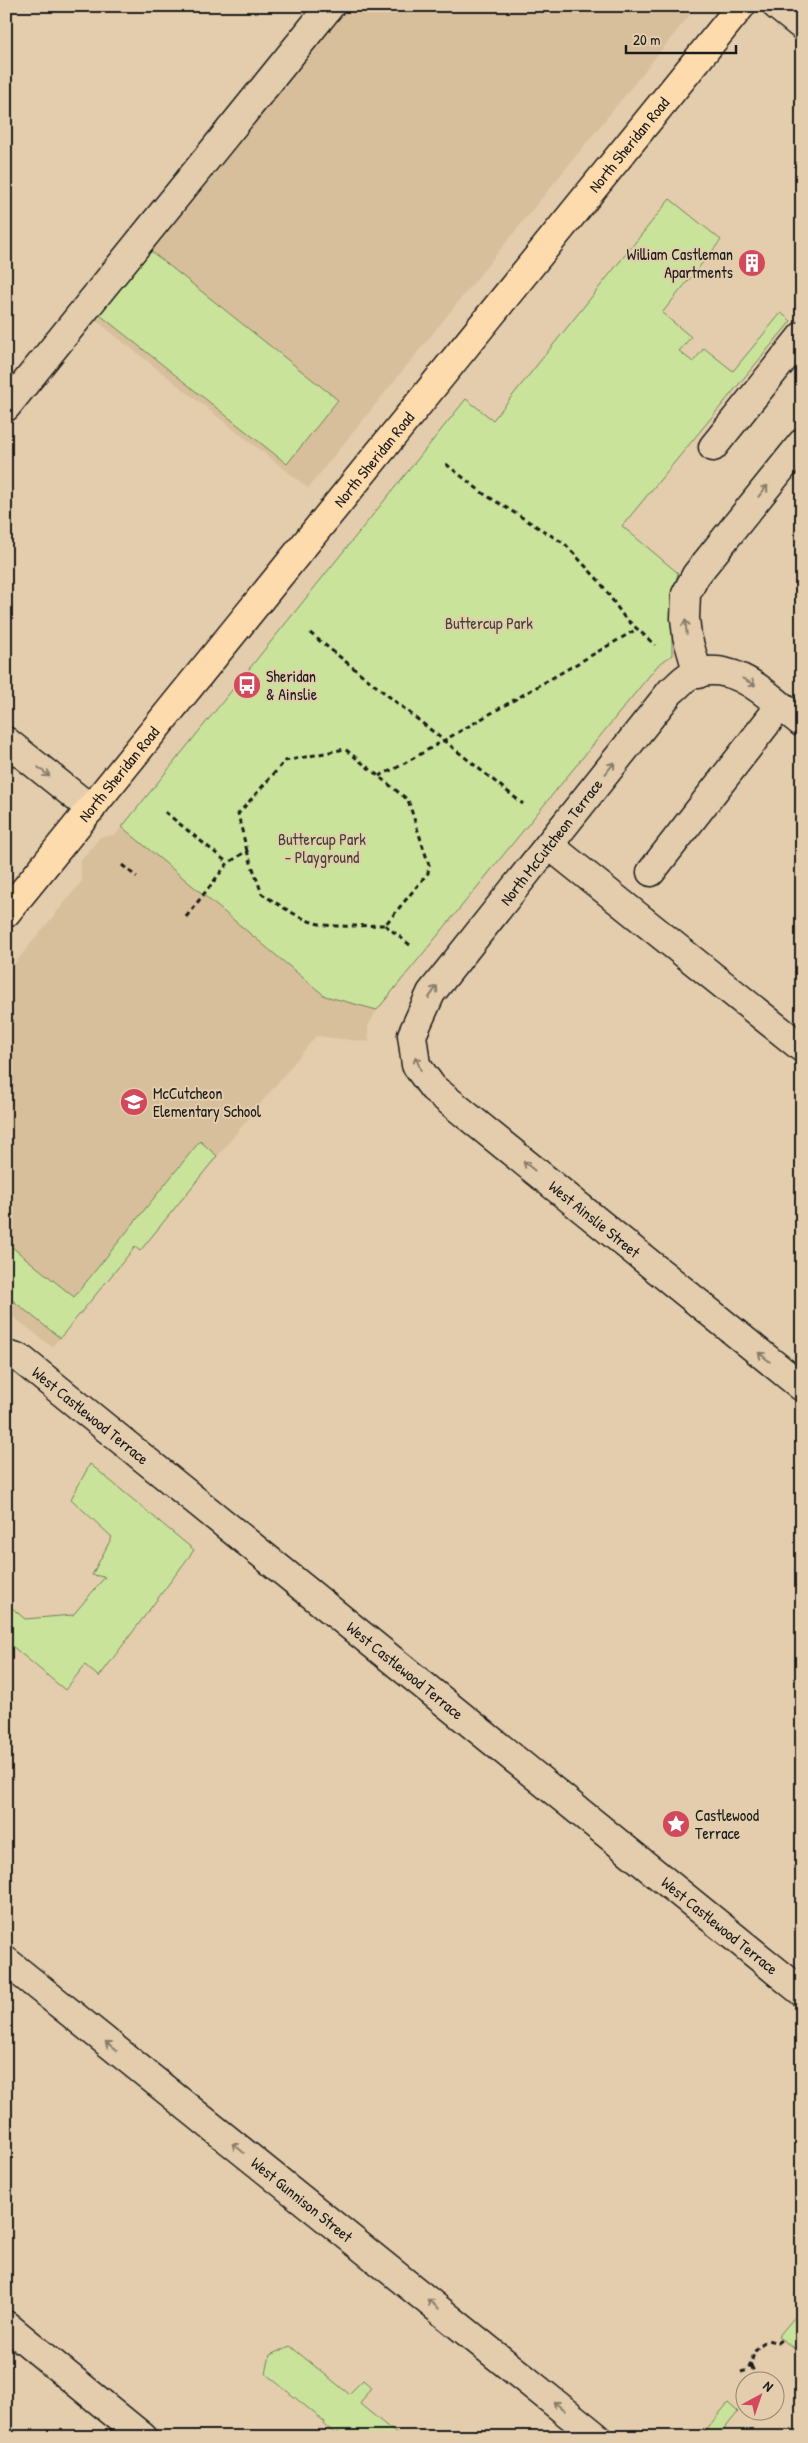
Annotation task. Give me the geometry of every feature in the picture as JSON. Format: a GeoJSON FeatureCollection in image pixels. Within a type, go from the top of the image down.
{"type":"FeatureCollection","features":[{"type":"Feature","properties":{"kind":"main road","name":"North Sheridan Road"},"geometry":{"type":"LineString","coordinates":[[6,913],[741,6]]}},
{"type":"Feature","properties":{"kind":"street"},"geometry":{"type":"LineString","coordinates":[[6,407],[330,6]]}},
{"type":"Feature","properties":{"kind":"street"},"geometry":{"type":"LineString","coordinates":[[777,6],[802,26]]}},
{"type":"Feature","properties":{"kind":"street"},"geometry":{"type":"LineString","coordinates":[[713,447],[802,336]]}},
{"type":"Feature","properties":{"kind":"street"},"geometry":{"type":"LineString","coordinates":[[802,443],[696,575],[686,594],[687,636],[705,672],[732,674],[753,684],[802,724]]}},
{"type":"Feature","properties":{"kind":"street","name":"North McCutcheon Terrace"},"geometry":{"type":"LineString","coordinates":[[412,1035],[431,994],[671,691],[688,676],[705,672]]}},
{"type":"Feature","properties":{"kind":"street"},"geometry":{"type":"LineString","coordinates":[[651,872],[780,706]]}},
{"type":"Feature","properties":{"kind":"street"},"geometry":{"type":"LineString","coordinates":[[6,741],[91,809]]}},
{"type":"Feature","properties":{"kind":"street"},"geometry":{"type":"LineString","coordinates":[[549,845],[802,1048]]}},
{"type":"Feature","properties":{"kind":"street","name":"West Ainslie Street"},"geometry":{"type":"LineString","coordinates":[[412,1035],[416,1065],[433,1088],[802,1387]]}},
{"type":"Feature","properties":{"kind":"street","name":"West Castlewood Terrace"},"geometry":{"type":"LineString","coordinates":[[6,1355],[21,1360],[802,1992]]}},
{"type":"Feature","properties":{"kind":"street","name":"West Gunnison Street"},"geometry":{"type":"LineString","coordinates":[[6,1961],[597,2437]]}},
{"type":"Feature","properties":{"kind":"street"},"geometry":{"type":"LineString","coordinates":[[6,2325],[143,2437]]}},
{"type":"Feature","properties":{"kind":"path"},"geometry":{"type":"LineString","coordinates":[[446,464],[484,494],[565,544],[582,561],[624,617],[656,645]]}},
{"type":"Feature","properties":{"kind":"path"},"geometry":{"type":"LineString","coordinates":[[379,776],[398,767],[637,629]]}},
{"type":"Feature","properties":{"kind":"path"},"geometry":{"type":"LineString","coordinates":[[310,633],[442,741],[523,804]]}},
{"type":"Feature","properties":{"kind":"path"},"geometry":{"type":"LineString","coordinates":[[386,925],[428,873],[429,865],[408,800],[345,749],[285,761],[238,814],[247,851],[262,894],[314,923],[386,925],[410,945]]}},
{"type":"Feature","properties":{"kind":"path"},"geometry":{"type":"LineString","coordinates":[[165,812],[228,863]]}},
{"type":"Feature","properties":{"kind":"path"},"geometry":{"type":"LineString","coordinates":[[186,917],[228,863],[247,851]]}},
{"type":"Feature","properties":{"kind":"path"},"geometry":{"type":"LineString","coordinates":[[122,865],[137,877]]}},
{"type":"Feature","properties":{"kind":"path"},"geometry":{"type":"LineString","coordinates":[[747,2370],[750,2365],[751,2356],[763,2342],[768,2340],[777,2343],[781,2340]]}},
{"type":"Feature","properties":{"kind":"path"},"geometry":{"type":"LineString","coordinates":[[750,2365],[753,2370]]}},
{"type":"Feature","properties":{"kind":"shaded area"},"geometry":{"type":"Polygon","coordinates":[[[330,6],[697,6],[308,488],[84,311],[330,6]]]}},
{"type":"Feature","properties":{"kind":"shaded area","name":"McCutcheon Elementary School"},"geometry":{"type":"Polygon","coordinates":[[[122,827],[325,996],[377,1010],[368,1026],[369,1042],[316,1036],[140,1251],[135,1247],[52,1347],[6,1311],[6,974],[82,881],[80,862],[100,837],[115,835],[122,827]]]}},
{"type":"Feature","properties":{"kind":"green space","name":"Buttercup Park"},"geometry":{"type":"Polygon","coordinates":[[[670,199],[721,240],[662,313],[691,337],[679,351],[693,362],[704,348],[733,371],[781,313],[791,321],[622,526],[678,573],[672,595],[672,655],[658,665],[377,1010],[325,996],[122,827],[466,399],[493,420],[670,199]]]}},
{"type":"Feature","properties":{"kind":"green space"},"geometry":{"type":"Polygon","coordinates":[[[147,248],[338,400],[287,464],[95,311],[147,248]]]}},
{"type":"Feature","properties":{"kind":"green space"},"geometry":{"type":"Polygon","coordinates":[[[200,1141],[217,1156],[140,1251],[135,1247],[60,1338],[6,1295],[7,1243],[74,1297],[200,1141]]]}},
{"type":"Feature","properties":{"kind":"green space"},"geometry":{"type":"Polygon","coordinates":[[[90,1464],[194,1550],[99,1677],[85,1665],[65,1690],[6,1641],[6,1603],[25,1619],[73,1615],[105,1577],[92,1575],[112,1537],[71,1499],[90,1464]]]}},
{"type":"Feature","properties":{"kind":"green space"},"geometry":{"type":"Polygon","coordinates":[[[802,2308],[802,2353],[778,2337],[802,2308]]]}},
{"type":"Feature","properties":{"kind":"green space"},"geometry":{"type":"Polygon","coordinates":[[[290,2346],[349,2394],[363,2380],[371,2387],[360,2404],[400,2437],[343,2437],[338,2432],[336,2435],[324,2424],[325,2422],[266,2374],[270,2355],[290,2346]]]}},
{"type":"Feature","properties":{"kind":"green space"},"geometry":{"type":"Polygon","coordinates":[[[728,2403],[736,2410],[736,2414],[718,2437],[700,2437],[728,2403]]]}},
{"type":"Feature","properties":{"kind":"place","name":"William Castleman Apartments"},"geometry":{"type":"Point","coordinates":[752,263]}},
{"type":"Feature","properties":{"kind":"place","name":"Sheridan & Ainslie"},"geometry":{"type":"Point","coordinates":[247,685]}},
{"type":"Feature","properties":{"kind":"place","name":"McCutcheon Elementary School"},"geometry":{"type":"Point","coordinates":[134,1102]}},
{"type":"Feature","properties":{"kind":"place","name":"Castlewood Terrace"},"geometry":{"type":"Point","coordinates":[676,1824]}},
{"type":"Feature","properties":{"kind":"park label","name":"Buttercup Park - Playground"},"geometry":{"type":"Point","coordinates":[322,848]}}]}
